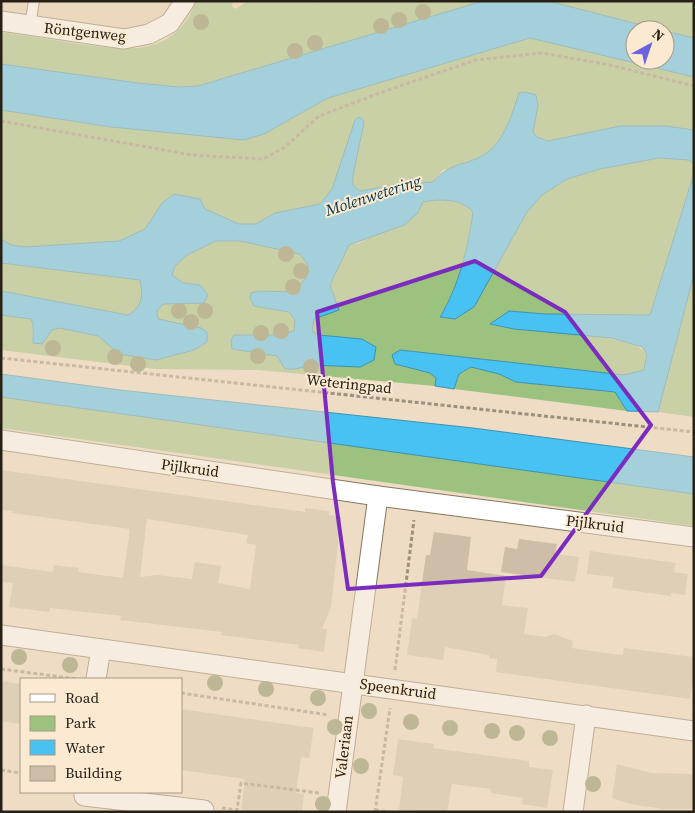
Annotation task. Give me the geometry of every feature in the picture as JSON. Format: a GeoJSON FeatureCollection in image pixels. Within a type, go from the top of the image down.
{"type":"FeatureCollection","features":[{"type":"Feature","properties":{"kind":"street","name":"Röntgenweg"},"geometry":{"type":"LineString","coordinates":[[1,21],[124,39],[149,34],[170,23],[185,1]]}},
{"type":"Feature","properties":{"kind":"street","name":"Pijlkruid"},"geometry":{"type":"LineString","coordinates":[[1,440],[378,496],[694,537]]}},
{"type":"Feature","properties":{"kind":"street"},"geometry":{"type":"LineString","coordinates":[[352,683],[378,496]]}},
{"type":"Feature","properties":{"kind":"street","name":"Speenkruid"},"geometry":{"type":"LineString","coordinates":[[1,635],[694,731]]}},
{"type":"Feature","properties":{"kind":"street"},"geometry":{"type":"LineString","coordinates":[[96,678],[101,649]]}},
{"type":"Feature","properties":{"kind":"street","name":"Valeriaan"},"geometry":{"type":"LineString","coordinates":[[337,804],[352,683]]}},
{"type":"Feature","properties":{"kind":"street"},"geometry":{"type":"LineString","coordinates":[[574,812],[586,715]]}},
{"type":"Feature","properties":{"kind":"street"},"geometry":{"type":"LineString","coordinates":[[83,800],[123,800],[204,811]]}},
{"type":"Feature","properties":{"kind":"lane"},"geometry":{"type":"LineString","coordinates":[[30,26],[34,1]]}},
{"type":"Feature","properties":{"kind":"path"},"geometry":{"type":"LineString","coordinates":[[1,121],[192,155],[263,159],[285,147],[319,116],[476,60],[542,53],[610,65],[694,86]]}},
{"type":"Feature","properties":{"kind":"path","name":"Weteringpad"},"geometry":{"type":"LineString","coordinates":[[1,358],[694,432]]}},
{"type":"Feature","properties":{"kind":"path"},"geometry":{"type":"LineString","coordinates":[[389,812],[375,811],[393,688],[416,501]]}},
{"type":"Feature","properties":{"kind":"path"},"geometry":{"type":"LineString","coordinates":[[1,669],[72,678]]}},
{"type":"Feature","properties":{"kind":"path"},"geometry":{"type":"LineString","coordinates":[[182,694],[348,717]]}},
{"type":"Feature","properties":{"kind":"path"},"geometry":{"type":"LineString","coordinates":[[1,770],[20,773]]}},
{"type":"Feature","properties":{"kind":"path"},"geometry":{"type":"LineString","coordinates":[[204,811],[214,807],[237,810],[241,783],[337,804]]}},
{"type":"Feature","properties":{"kind":"highlighted area"},"geometry":{"type":"Polygon","coordinates":[[[475,261],[565,312],[651,425],[541,576],[348,589],[333,482],[317,312],[475,261]]]}},
{"type":"Feature","properties":{"kind":"shaded area"},"geometry":{"type":"Polygon","coordinates":[[[1,1],[437,1],[155,48],[1,32],[1,1]]]}},
{"type":"Feature","properties":{"kind":"green space"},"geometry":{"type":"Polygon","coordinates":[[[196,1],[233,1],[232,6],[235,9],[248,1],[315,1],[317,3],[321,1],[483,1],[198,86],[178,87],[138,83],[1,64],[1,32],[110,48],[145,47],[161,42],[175,33],[187,20],[196,1]]]}},
{"type":"Feature","properties":{"kind":"green space"},"geometry":{"type":"Polygon","coordinates":[[[548,1],[684,1],[694,4],[694,38],[675,33],[675,20],[625,21],[548,1]]]}},
{"type":"Feature","properties":{"kind":"green space"},"geometry":{"type":"Polygon","coordinates":[[[530,38],[625,61],[625,70],[665,70],[694,77],[694,130],[666,126],[443,170],[433,182],[401,184],[360,191],[355,186],[333,189],[320,204],[275,213],[256,224],[239,224],[205,209],[162,203],[145,229],[119,241],[25,247],[11,245],[1,239],[1,110],[111,127],[264,134],[328,98],[530,38]]]}},
{"type":"Feature","properties":{"kind":"green space"},"geometry":{"type":"Polygon","coordinates":[[[659,158],[689,160],[694,164],[694,173],[650,315],[545,314],[509,311],[491,324],[507,328],[620,340],[637,346],[647,354],[644,370],[624,376],[400,350],[395,364],[430,373],[436,378],[435,386],[257,370],[155,369],[1,350],[1,315],[31,319],[33,324],[32,338],[42,343],[52,330],[59,328],[98,336],[119,354],[156,360],[194,350],[207,342],[158,319],[157,311],[163,304],[189,304],[200,285],[183,283],[172,275],[175,266],[187,255],[216,241],[240,241],[301,254],[308,265],[306,278],[293,292],[259,291],[254,306],[289,312],[339,310],[330,285],[349,245],[359,243],[417,214],[423,202],[436,200],[456,202],[473,212],[462,266],[447,304],[440,316],[455,319],[474,307],[527,211],[542,195],[567,179],[600,169],[659,158]]]}},
{"type":"Feature","properties":{"kind":"green space"},"geometry":{"type":"Polygon","coordinates":[[[1,263],[140,280],[142,300],[137,308],[128,315],[1,291],[1,263]]]}},
{"type":"Feature","properties":{"kind":"green space"},"geometry":{"type":"Polygon","coordinates":[[[694,274],[694,417],[658,412],[694,274]]]}},
{"type":"Feature","properties":{"kind":"green space"},"geometry":{"type":"Polygon","coordinates":[[[471,367],[499,374],[516,382],[615,392],[627,411],[454,389],[459,374],[471,367]]]}},
{"type":"Feature","properties":{"kind":"green space"},"geometry":{"type":"Polygon","coordinates":[[[1,396],[694,494],[694,526],[1,428],[1,396]]]}},
{"type":"Feature","properties":{"kind":"water"},"geometry":{"type":"Polygon","coordinates":[[[483,1],[548,1],[625,21],[625,61],[530,38],[328,98],[264,134],[244,140],[111,127],[1,110],[1,64],[138,83],[178,87],[198,86],[483,1]]]}},
{"type":"Feature","properties":{"kind":"water"},"geometry":{"type":"Polygon","coordinates":[[[675,33],[694,38],[694,77],[665,70],[675,70],[675,33]]]}},
{"type":"Feature","properties":{"kind":"water","name":"Molenwetering"},"geometry":{"type":"Polygon","coordinates":[[[525,92],[536,95],[538,105],[533,132],[537,137],[548,141],[620,126],[666,126],[694,130],[694,164],[689,160],[659,158],[600,169],[567,179],[542,195],[527,212],[474,307],[455,319],[440,317],[447,305],[465,253],[473,212],[468,207],[450,201],[436,200],[423,202],[417,214],[404,225],[349,245],[330,285],[339,310],[314,319],[312,331],[319,335],[362,339],[376,347],[374,360],[360,367],[312,365],[285,369],[277,356],[232,349],[231,340],[234,335],[279,335],[294,331],[295,320],[289,312],[254,306],[250,298],[251,293],[259,291],[293,292],[306,278],[308,265],[300,254],[240,241],[216,241],[187,255],[175,266],[172,275],[183,283],[200,285],[208,295],[204,303],[163,304],[157,311],[158,319],[201,328],[207,332],[207,342],[194,350],[156,360],[119,354],[98,336],[59,328],[52,330],[42,344],[33,343],[33,324],[31,319],[1,315],[1,291],[128,315],[137,308],[141,300],[142,291],[140,280],[1,263],[1,239],[11,245],[25,247],[119,241],[145,229],[162,203],[174,194],[200,199],[205,209],[239,224],[256,224],[275,213],[320,204],[332,189],[355,120],[359,117],[364,123],[353,175],[353,185],[360,191],[401,184],[433,182],[445,171],[488,152],[501,138],[506,129],[519,93],[525,92]]]}},
{"type":"Feature","properties":{"kind":"water"},"geometry":{"type":"Polygon","coordinates":[[[694,173],[694,274],[658,412],[627,411],[615,392],[516,382],[499,374],[471,367],[459,374],[454,389],[435,386],[436,378],[430,373],[395,364],[392,355],[400,350],[624,375],[644,370],[647,354],[642,347],[612,338],[514,329],[490,324],[509,311],[545,314],[650,315],[694,173]]]}},
{"type":"Feature","properties":{"kind":"water"},"geometry":{"type":"Polygon","coordinates":[[[1,374],[120,390],[473,428],[694,457],[694,494],[1,397],[1,374]]]}},
{"type":"Feature","properties":{"kind":"building"},"geometry":{"type":"Polygon","coordinates":[[[1,470],[305,512],[305,508],[329,511],[329,515],[341,517],[331,607],[322,629],[327,629],[324,652],[298,648],[299,645],[221,635],[222,632],[120,620],[121,616],[50,608],[49,612],[9,607],[13,583],[1,582],[1,565],[53,572],[54,565],[79,568],[78,572],[123,578],[130,529],[1,510],[1,470]],[[147,519],[140,577],[158,575],[192,579],[195,562],[221,566],[218,583],[250,589],[256,545],[246,543],[248,535],[147,519]]]}},
{"type":"Feature","properties":{"kind":"building"},"geometry":{"type":"Polygon","coordinates":[[[434,532],[471,537],[467,570],[506,576],[502,605],[528,608],[524,634],[546,637],[554,634],[573,641],[572,648],[606,653],[623,655],[624,648],[694,657],[694,686],[692,686],[690,699],[496,672],[497,659],[489,658],[489,655],[445,647],[443,660],[407,655],[412,618],[417,619],[426,555],[430,555],[434,532]]]}},
{"type":"Feature","properties":{"kind":"building"},"geometry":{"type":"Polygon","coordinates":[[[519,539],[557,544],[555,554],[579,557],[575,582],[501,572],[505,547],[517,549],[519,539]]]}},
{"type":"Feature","properties":{"kind":"building"},"geometry":{"type":"Polygon","coordinates":[[[590,551],[676,563],[674,572],[688,574],[685,595],[671,593],[671,596],[612,588],[614,577],[587,574],[590,551]]]}},
{"type":"Feature","properties":{"kind":"building"},"geometry":{"type":"Polygon","coordinates":[[[1,681],[20,684],[20,724],[1,721],[1,681]]]}},
{"type":"Feature","properties":{"kind":"building"},"geometry":{"type":"Polygon","coordinates":[[[182,709],[314,728],[309,758],[301,757],[296,793],[304,794],[302,812],[241,812],[245,779],[182,770],[182,709]]]}},
{"type":"Feature","properties":{"kind":"building"},"geometry":{"type":"Polygon","coordinates":[[[398,739],[434,744],[433,748],[529,761],[529,767],[553,770],[547,808],[522,804],[523,798],[491,793],[491,789],[452,784],[447,812],[399,810],[403,777],[393,775],[398,739]]]}},
{"type":"Feature","properties":{"kind":"building"},"geometry":{"type":"Polygon","coordinates":[[[617,764],[651,773],[694,774],[694,809],[663,809],[630,804],[612,798],[617,764]]]}}]}
